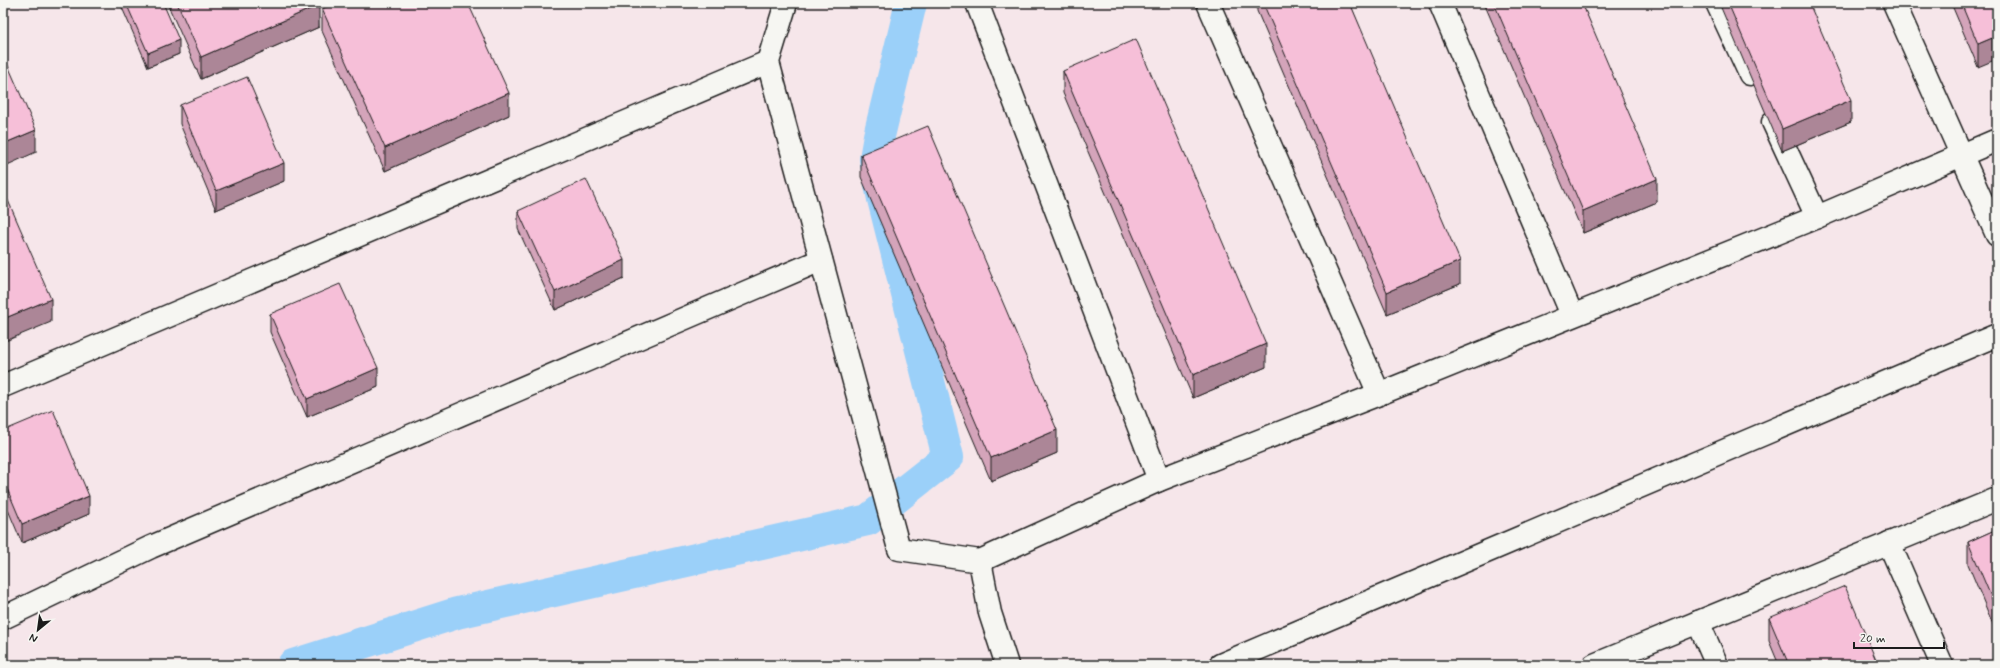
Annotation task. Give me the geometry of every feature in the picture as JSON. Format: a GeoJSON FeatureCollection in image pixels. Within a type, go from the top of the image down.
{"type":"FeatureCollection","features":[{"type":"Feature","properties":{"kind":"street"},"geometry":{"type":"LineString","coordinates":[[786,3],[768,62],[899,549],[980,561],[1158,480],[1379,394],[1817,217],[1997,140]]}},
{"type":"Feature","properties":{"kind":"street"},"geometry":{"type":"LineString","coordinates":[[977,3],[1158,480]]}},
{"type":"Feature","properties":{"kind":"street"},"geometry":{"type":"LineString","coordinates":[[1208,3],[1379,394]]}},
{"type":"Feature","properties":{"kind":"street"},"geometry":{"type":"LineString","coordinates":[[1440,3],[1572,315]]}},
{"type":"Feature","properties":{"kind":"street"},"geometry":{"type":"LineString","coordinates":[[1717,3],[1817,217]]}},
{"type":"Feature","properties":{"kind":"street"},"geometry":{"type":"LineString","coordinates":[[1894,3],[1997,236]]}},
{"type":"Feature","properties":{"kind":"street"},"geometry":{"type":"LineString","coordinates":[[3,386],[768,62]]}},
{"type":"Feature","properties":{"kind":"street"},"geometry":{"type":"LineString","coordinates":[[3,618],[151,547],[821,260]]}},
{"type":"Feature","properties":{"kind":"street"},"geometry":{"type":"LineString","coordinates":[[1220,665],[1997,335]]}},
{"type":"Feature","properties":{"kind":"street"},"geometry":{"type":"LineString","coordinates":[[1594,665],[1997,499]]}},
{"type":"Feature","properties":{"kind":"street"},"geometry":{"type":"LineString","coordinates":[[1889,543],[1942,665]]}},
{"type":"Feature","properties":{"kind":"street"},"geometry":{"type":"LineString","coordinates":[[980,561],[990,613],[1007,665]]}},
{"type":"Feature","properties":{"kind":"street"},"geometry":{"type":"LineString","coordinates":[[1698,622],[1717,665]]}},
{"type":"Feature","properties":{"kind":"shaded area"},"geometry":{"type":"Polygon","coordinates":[[[3,3],[1997,3],[1997,665],[3,665],[3,3]]]}},
{"type":"Feature","properties":{"kind":"building"},"geometry":{"type":"Polygon","coordinates":[[[126,3],[163,3],[179,40],[148,53],[126,3]]]}},
{"type":"Feature","properties":{"kind":"building"},"geometry":{"type":"Polygon","coordinates":[[[177,3],[318,3],[319,5],[201,57],[177,3]]]}},
{"type":"Feature","properties":{"kind":"building"},"geometry":{"type":"Polygon","coordinates":[[[335,3],[468,3],[509,93],[385,148],[322,9],[335,3]]]}},
{"type":"Feature","properties":{"kind":"building"},"geometry":{"type":"Polygon","coordinates":[[[1263,3],[1350,3],[1460,261],[1387,292],[1263,3]]]}},
{"type":"Feature","properties":{"kind":"building"},"geometry":{"type":"Polygon","coordinates":[[[1494,3],[1582,3],[1657,179],[1583,211],[1494,3]]]}},
{"type":"Feature","properties":{"kind":"building"},"geometry":{"type":"Polygon","coordinates":[[[1728,3],[1809,3],[1851,100],[1782,129],[1728,3]]]}},
{"type":"Feature","properties":{"kind":"building"},"geometry":{"type":"Polygon","coordinates":[[[1961,3],[1997,3],[1997,36],[1978,44],[1961,3]]]}},
{"type":"Feature","properties":{"kind":"building"},"geometry":{"type":"Polygon","coordinates":[[[1136,39],[1266,344],[1193,375],[1063,71],[1136,39]]]}},
{"type":"Feature","properties":{"kind":"building"},"geometry":{"type":"Polygon","coordinates":[[[3,54],[36,130],[3,144],[3,54]]]}},
{"type":"Feature","properties":{"kind":"building"},"geometry":{"type":"Polygon","coordinates":[[[247,77],[284,163],[216,191],[180,105],[247,77]]]}},
{"type":"Feature","properties":{"kind":"building"},"geometry":{"type":"Polygon","coordinates":[[[928,126],[1057,430],[991,458],[861,154],[928,126]]]}},
{"type":"Feature","properties":{"kind":"building"},"geometry":{"type":"Polygon","coordinates":[[[586,179],[624,260],[555,292],[518,211],[586,179]]]}},
{"type":"Feature","properties":{"kind":"building"},"geometry":{"type":"Polygon","coordinates":[[[3,189],[51,299],[3,319],[3,189]]]}},
{"type":"Feature","properties":{"kind":"building"},"geometry":{"type":"Polygon","coordinates":[[[340,284],[378,368],[307,399],[270,314],[340,284]]]}},
{"type":"Feature","properties":{"kind":"building"},"geometry":{"type":"Polygon","coordinates":[[[53,410],[89,496],[22,524],[3,479],[3,431],[53,410]]]}},
{"type":"Feature","properties":{"kind":"building"},"geometry":{"type":"Polygon","coordinates":[[[1997,529],[1997,611],[1968,542],[1997,529]]]}},
{"type":"Feature","properties":{"kind":"building"},"geometry":{"type":"Polygon","coordinates":[[[1845,586],[1878,665],[1789,665],[1769,618],[1845,586]]]}},
{"type":"Feature","properties":{"kind":"waterway"},"geometry":{"type":"LineString","coordinates":[[293,665],[457,613],[868,520],[948,457],[883,199],[875,159],[879,136],[911,3]]}}]}
